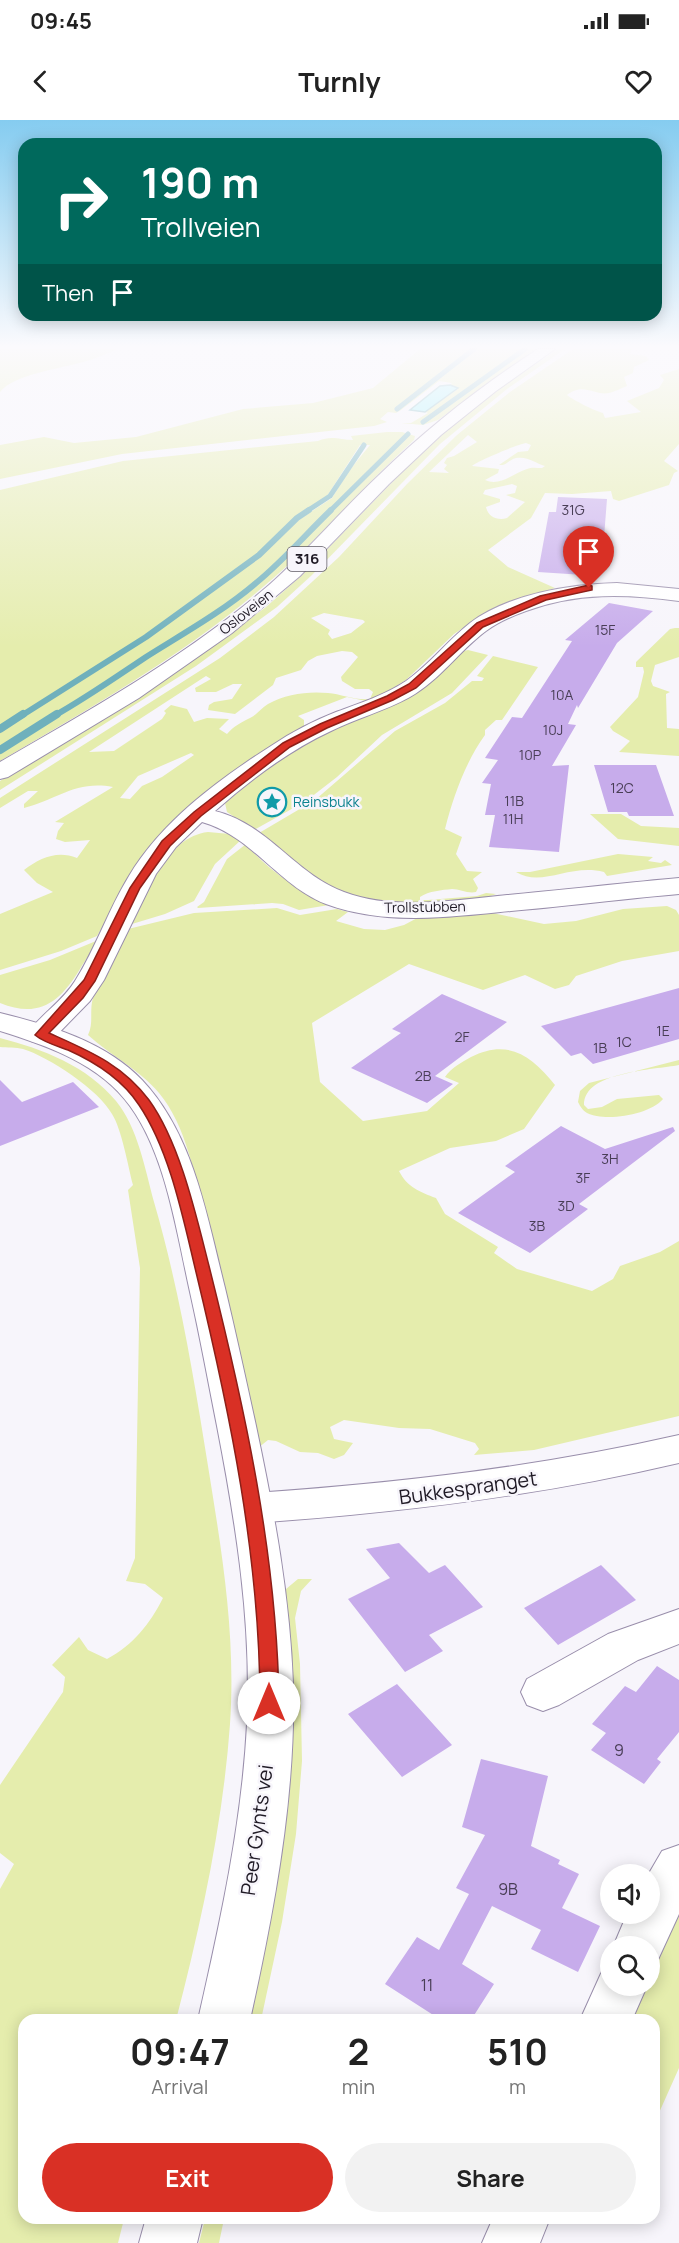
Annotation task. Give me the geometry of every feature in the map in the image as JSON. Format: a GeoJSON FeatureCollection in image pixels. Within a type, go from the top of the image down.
{"type":"FeatureCollection","features":[{"type":"Feature","properties":{"kind":"street","name":"Osloveien"},"geometry":{"type":"LineString","coordinates":[[0,772],[195,650],[255,606],[296,570],[418,448]]}},
{"type":"Feature","properties":{"kind":"street"},"geometry":{"type":"LineString","coordinates":[[41,1035],[90,981],[135,888],[160,852],[197,814],[287,745],[404,691],[423,677],[472,632],[493,618],[543,598],[574,590],[611,588],[679,595]]}},
{"type":"Feature","properties":{"kind":"street","name":"Trollstubben"},"geometry":{"type":"LineString","coordinates":[[197,814],[218,819],[236,827],[301,879],[322,892],[347,902],[375,907],[448,908],[679,886]]}},
{"type":"Feature","properties":{"kind":"street","name":"Peer Gynts vei"},"geometry":{"type":"LineString","coordinates":[[0,1022],[41,1035],[97,1059],[123,1078],[144,1102],[164,1139],[189,1216],[211,1304],[254,1508],[269,1663],[270,1723],[263,1804],[225,2014]]}},
{"type":"Feature","properties":{"kind":"street","name":"Bukkespranget"},"geometry":{"type":"LineString","coordinates":[[254,1508],[372,1500],[488,1487],[582,1471],[679,1449]]}},
{"type":"Feature","properties":{"kind":"street"},"geometry":{"type":"LineString","coordinates":[[543,1692],[623,1647],[679,1626]]}},
{"type":"Feature","properties":{"kind":"street"},"geometry":{"type":"LineString","coordinates":[[643,1936],[652,1914],[679,1867]]}},
{"type":"Feature","properties":{"kind":"street"},"geometry":{"type":"LineString","coordinates":[[609,2014],[617,1996]]}},
{"type":"Feature","properties":{"kind":"street"},"geometry":{"type":"LineString","coordinates":[[168,2243],[173,2224]]}},
{"type":"Feature","properties":{"kind":"street"},"geometry":{"type":"LineString","coordinates":[[511,2243],[519,2224]]}},
{"type":"Feature","properties":{"kind":"green space"},"geometry":{"type":"Polygon","coordinates":[[[0,448],[175,448],[122,454],[0,479],[0,448]]]}},
{"type":"Feature","properties":{"kind":"green space"},"geometry":{"type":"Polygon","coordinates":[[[249,448],[358,448],[327,496],[287,524],[263,550],[138,640],[0,727],[0,490],[123,461],[249,448]]]}},
{"type":"Feature","properties":{"kind":"green space"},"geometry":{"type":"Polygon","coordinates":[[[367,448],[405,448],[283,570],[233,612],[169,658],[102,701],[0,761],[0,730],[142,642],[241,570],[300,519],[332,498],[348,472],[367,448]]]}},
{"type":"Feature","properties":{"kind":"green space"},"geometry":{"type":"Polygon","coordinates":[[[427,448],[436,448],[312,575],[277,607],[196,666],[0,790],[0,781],[186,665],[266,607],[302,575],[427,448]]]}},
{"type":"Feature","properties":{"kind":"green space"},"geometry":{"type":"Polygon","coordinates":[[[444,448],[454,448],[429,472],[449,473],[444,469],[447,465],[444,463],[447,458],[467,448],[510,448],[472,466],[499,469],[498,473],[485,480],[491,482],[507,479],[529,468],[545,466],[520,458],[499,465],[518,452],[528,451],[529,448],[675,448],[664,461],[678,471],[674,473],[669,485],[619,501],[613,499],[611,491],[572,494],[545,493],[531,518],[488,550],[508,567],[555,588],[521,599],[476,619],[454,634],[406,680],[382,695],[366,701],[347,697],[298,716],[304,720],[304,728],[270,748],[116,903],[97,936],[61,951],[0,970],[0,914],[53,892],[37,883],[24,870],[49,856],[63,855],[77,858],[90,840],[65,842],[56,839],[64,823],[55,822],[113,787],[77,788],[24,808],[24,804],[38,791],[28,791],[0,808],[0,798],[220,658],[274,617],[339,557],[444,448]],[[512,484],[485,490],[483,494],[500,499],[500,502],[486,507],[491,516],[497,518],[507,518],[525,502],[506,495],[515,493],[517,486],[512,484]],[[324,613],[311,618],[330,630],[328,634],[332,639],[351,633],[365,622],[363,620],[324,613]],[[342,651],[317,656],[308,661],[301,670],[276,678],[273,685],[235,714],[208,710],[209,705],[232,699],[242,684],[233,684],[216,692],[196,692],[195,688],[211,679],[206,676],[89,752],[114,751],[162,719],[166,713],[164,711],[171,705],[187,709],[194,722],[207,718],[229,719],[219,729],[227,734],[268,704],[290,696],[320,692],[370,699],[373,692],[369,689],[355,689],[342,681],[341,677],[358,657],[352,652],[342,651]],[[191,753],[138,776],[120,798],[130,799],[142,786],[162,777],[194,755],[191,753]]]}},
{"type":"Feature","properties":{"kind":"green space"},"geometry":{"type":"Polygon","coordinates":[[[679,628],[679,657],[655,665],[651,681],[653,686],[670,692],[666,694],[667,728],[679,729],[679,756],[619,752],[630,741],[610,727],[638,697],[644,672],[643,667],[636,667],[636,662],[670,629],[679,628]]]}},
{"type":"Feature","properties":{"kind":"green space"},"geometry":{"type":"Polygon","coordinates":[[[468,650],[488,655],[452,693],[382,735],[337,777],[306,801],[254,830],[227,812],[225,803],[285,754],[460,652],[468,650]]]}},
{"type":"Feature","properties":{"kind":"green space"},"geometry":{"type":"Polygon","coordinates":[[[493,656],[538,667],[502,720],[496,720],[485,730],[485,735],[461,780],[448,817],[445,829],[462,837],[456,854],[467,871],[482,872],[473,879],[478,888],[476,892],[452,889],[436,891],[420,897],[420,900],[496,894],[485,898],[418,903],[373,901],[352,896],[331,889],[311,878],[259,833],[315,800],[395,731],[445,703],[472,681],[482,681],[484,678],[477,676],[493,656]]]}},
{"type":"Feature","properties":{"kind":"green space"},"geometry":{"type":"Polygon","coordinates":[[[590,814],[621,814],[641,826],[679,828],[679,846],[618,839],[590,814]]]}},
{"type":"Feature","properties":{"kind":"green space"},"geometry":{"type":"Polygon","coordinates":[[[208,832],[230,834],[241,840],[215,864],[194,901],[165,914],[132,924],[152,882],[170,855],[193,836],[208,832]]]}},
{"type":"Feature","properties":{"kind":"green space"},"geometry":{"type":"Polygon","coordinates":[[[246,844],[284,879],[329,905],[299,910],[272,903],[198,908],[204,902],[227,859],[246,844]]]}},
{"type":"Feature","properties":{"kind":"green space"},"geometry":{"type":"Polygon","coordinates":[[[618,854],[653,857],[648,861],[661,863],[665,860],[672,865],[607,876],[604,872],[592,870],[580,870],[546,877],[526,876],[516,872],[530,872],[618,854]]]}},
{"type":"Feature","properties":{"kind":"green space"},"geometry":{"type":"Polygon","coordinates":[[[667,906],[676,910],[679,915],[679,951],[622,961],[576,976],[569,985],[555,989],[525,975],[483,990],[409,964],[312,1023],[320,1082],[363,1121],[427,1111],[459,1083],[445,1077],[450,1071],[484,1052],[496,1049],[518,1053],[528,1058],[546,1075],[555,1085],[524,1129],[496,1141],[450,1148],[399,1171],[410,1185],[436,1198],[445,1214],[498,1247],[494,1253],[517,1269],[592,1291],[613,1279],[620,1266],[660,1252],[679,1241],[679,1416],[534,1450],[474,1455],[479,1449],[475,1443],[430,1429],[399,1428],[344,1420],[330,1427],[334,1439],[353,1443],[344,1455],[334,1459],[318,1453],[300,1452],[276,1441],[268,1440],[258,1448],[219,1274],[183,1136],[169,1106],[151,1084],[88,1035],[93,998],[128,929],[194,913],[277,908],[300,915],[337,909],[348,912],[336,921],[364,929],[385,930],[404,925],[421,916],[488,912],[544,924],[576,921],[623,909],[667,906]]]}},
{"type":"Feature","properties":{"kind":"green space"},"geometry":{"type":"Polygon","coordinates":[[[96,941],[65,990],[47,1004],[26,1009],[0,1003],[0,975],[50,960],[96,941]]]}},
{"type":"Feature","properties":{"kind":"green space"},"geometry":{"type":"Polygon","coordinates":[[[0,1038],[63,1060],[92,1078],[104,1089],[116,1101],[130,1124],[144,1163],[171,1267],[197,1400],[223,1562],[231,1658],[227,1761],[210,1873],[177,2014],[18,2014],[18,2224],[123,2224],[118,2243],[0,2243],[0,1889],[14,1864],[0,1853],[0,1785],[63,1692],[65,1677],[52,1665],[79,1637],[88,1650],[107,1659],[140,1633],[163,1598],[145,1584],[126,1581],[135,1558],[140,1268],[128,1190],[133,1185],[119,1129],[106,1105],[72,1075],[46,1059],[23,1049],[0,1047],[0,1038]]]}},
{"type":"Feature","properties":{"kind":"green space"},"geometry":{"type":"Polygon","coordinates":[[[679,1060],[679,1065],[630,1072],[679,1060]]]}},
{"type":"Feature","properties":{"kind":"green space"},"geometry":{"type":"Polygon","coordinates":[[[615,1076],[595,1085],[587,1094],[584,1105],[588,1109],[602,1107],[617,1099],[659,1095],[663,1099],[657,1105],[638,1113],[616,1117],[595,1116],[584,1111],[578,1102],[580,1091],[589,1083],[615,1076]]]}},
{"type":"Feature","properties":{"kind":"green space"},"geometry":{"type":"Polygon","coordinates":[[[298,1579],[312,1579],[301,1591],[295,1618],[300,1664],[302,1761],[296,1834],[282,1922],[262,2014],[251,2014],[269,1913],[286,1589],[298,1579]]]}},
{"type":"Feature","properties":{"kind":"green space"},"geometry":{"type":"Polygon","coordinates":[[[679,1894],[679,2068],[660,2111],[660,2014],[629,2014],[637,1996],[660,1996],[660,1940],[679,1894]]]}},
{"type":"Feature","properties":{"kind":"green space"},"geometry":{"type":"Polygon","coordinates":[[[204,2224],[223,2224],[219,2243],[199,2243],[204,2224]]]}},
{"type":"Feature","properties":{"kind":"building"},"geometry":{"type":"Polygon","coordinates":[[[558,497],[607,499],[603,550],[593,549],[584,575],[538,572],[549,512],[556,512],[558,497]]]}},
{"type":"Feature","properties":{"kind":"building"},"geometry":{"type":"Polygon","coordinates":[[[609,603],[653,611],[617,643],[578,708],[577,705],[568,724],[576,725],[552,766],[569,765],[559,852],[489,847],[495,815],[485,815],[491,784],[482,783],[498,760],[485,758],[512,717],[522,718],[572,641],[565,640],[609,603]]]}},
{"type":"Feature","properties":{"kind":"building"},"geometry":{"type":"Polygon","coordinates":[[[594,765],[656,765],[674,816],[629,816],[627,812],[608,812],[594,765]]]}},
{"type":"Feature","properties":{"kind":"building"},"geometry":{"type":"Polygon","coordinates":[[[679,988],[679,1039],[593,1064],[581,1053],[571,1056],[541,1026],[679,988]]]}},
{"type":"Feature","properties":{"kind":"building"},"geometry":{"type":"Polygon","coordinates":[[[442,994],[507,1022],[435,1076],[453,1084],[427,1103],[351,1068],[401,1033],[392,1029],[442,994]]]}},
{"type":"Feature","properties":{"kind":"building"},"geometry":{"type":"Polygon","coordinates":[[[0,1080],[22,1102],[73,1082],[99,1107],[0,1146],[0,1080]]]}},
{"type":"Feature","properties":{"kind":"building"},"geometry":{"type":"Polygon","coordinates":[[[561,1126],[605,1149],[673,1127],[675,1131],[579,1204],[588,1209],[530,1253],[458,1213],[515,1172],[505,1166],[561,1126]]]}},
{"type":"Feature","properties":{"kind":"building"},"geometry":{"type":"Polygon","coordinates":[[[399,1543],[429,1573],[445,1565],[483,1607],[429,1635],[443,1651],[405,1672],[348,1599],[390,1578],[366,1549],[399,1543]]]}},
{"type":"Feature","properties":{"kind":"building"},"geometry":{"type":"Polygon","coordinates":[[[601,1565],[636,1600],[558,1645],[524,1608],[601,1565]]]}},
{"type":"Feature","properties":{"kind":"building"},"geometry":{"type":"Polygon","coordinates":[[[657,1666],[679,1680],[679,1732],[657,1759],[661,1762],[644,1784],[591,1750],[606,1733],[592,1724],[625,1686],[636,1692],[657,1666]]]}},
{"type":"Feature","properties":{"kind":"building"},"geometry":{"type":"Polygon","coordinates":[[[397,1684],[452,1745],[402,1777],[348,1714],[397,1684]]]}},
{"type":"Feature","properties":{"kind":"building"},"geometry":{"type":"Polygon","coordinates":[[[481,1759],[548,1776],[531,1846],[560,1860],[558,1864],[579,1874],[562,1908],[600,1926],[578,1972],[531,1949],[541,1930],[492,1906],[462,1964],[494,1984],[475,2014],[432,2014],[385,1984],[417,1937],[439,1950],[469,1894],[456,1888],[485,1835],[462,1827],[481,1759]]]}},
{"type":"Feature","properties":{"kind":"waterway"},"geometry":{"type":"LineString","coordinates":[[307,511],[330,496],[362,448]]}},
{"type":"Feature","properties":{"kind":"waterway"},"geometry":{"type":"LineString","coordinates":[[331,510],[394,448]]}},
{"type":"Feature","properties":{"kind":"waterway"},"geometry":{"type":"LineString","coordinates":[[21,716],[146,637],[259,555],[297,518],[309,510]]}},
{"type":"Feature","properties":{"kind":"waterway"},"geometry":{"type":"LineString","coordinates":[[54,716],[230,603],[276,566],[331,510]]}},
{"type":"Feature","properties":{"kind":"waterway"},"geometry":{"type":"LineString","coordinates":[[0,729],[23,714]]}},
{"type":"Feature","properties":{"kind":"waterway"},"geometry":{"type":"LineString","coordinates":[[0,750],[57,714]]}},
{"type":"Feature","properties":{"kind":"place","name":"Reinsbukk"},"geometry":{"type":"Point","coordinates":[272,802]}},
{"type":"Feature","properties":{"kind":"route"},"geometry":{"type":"LineString","coordinates":[[269,1703],[269,1663],[254,1508],[211,1304],[189,1216],[164,1139],[144,1102],[123,1078],[97,1059],[70,1045],[41,1035],[90,981],[135,888],[166,844],[197,814],[287,745],[412,686],[480,625],[508,611],[543,598],[589,588]]}}]}
